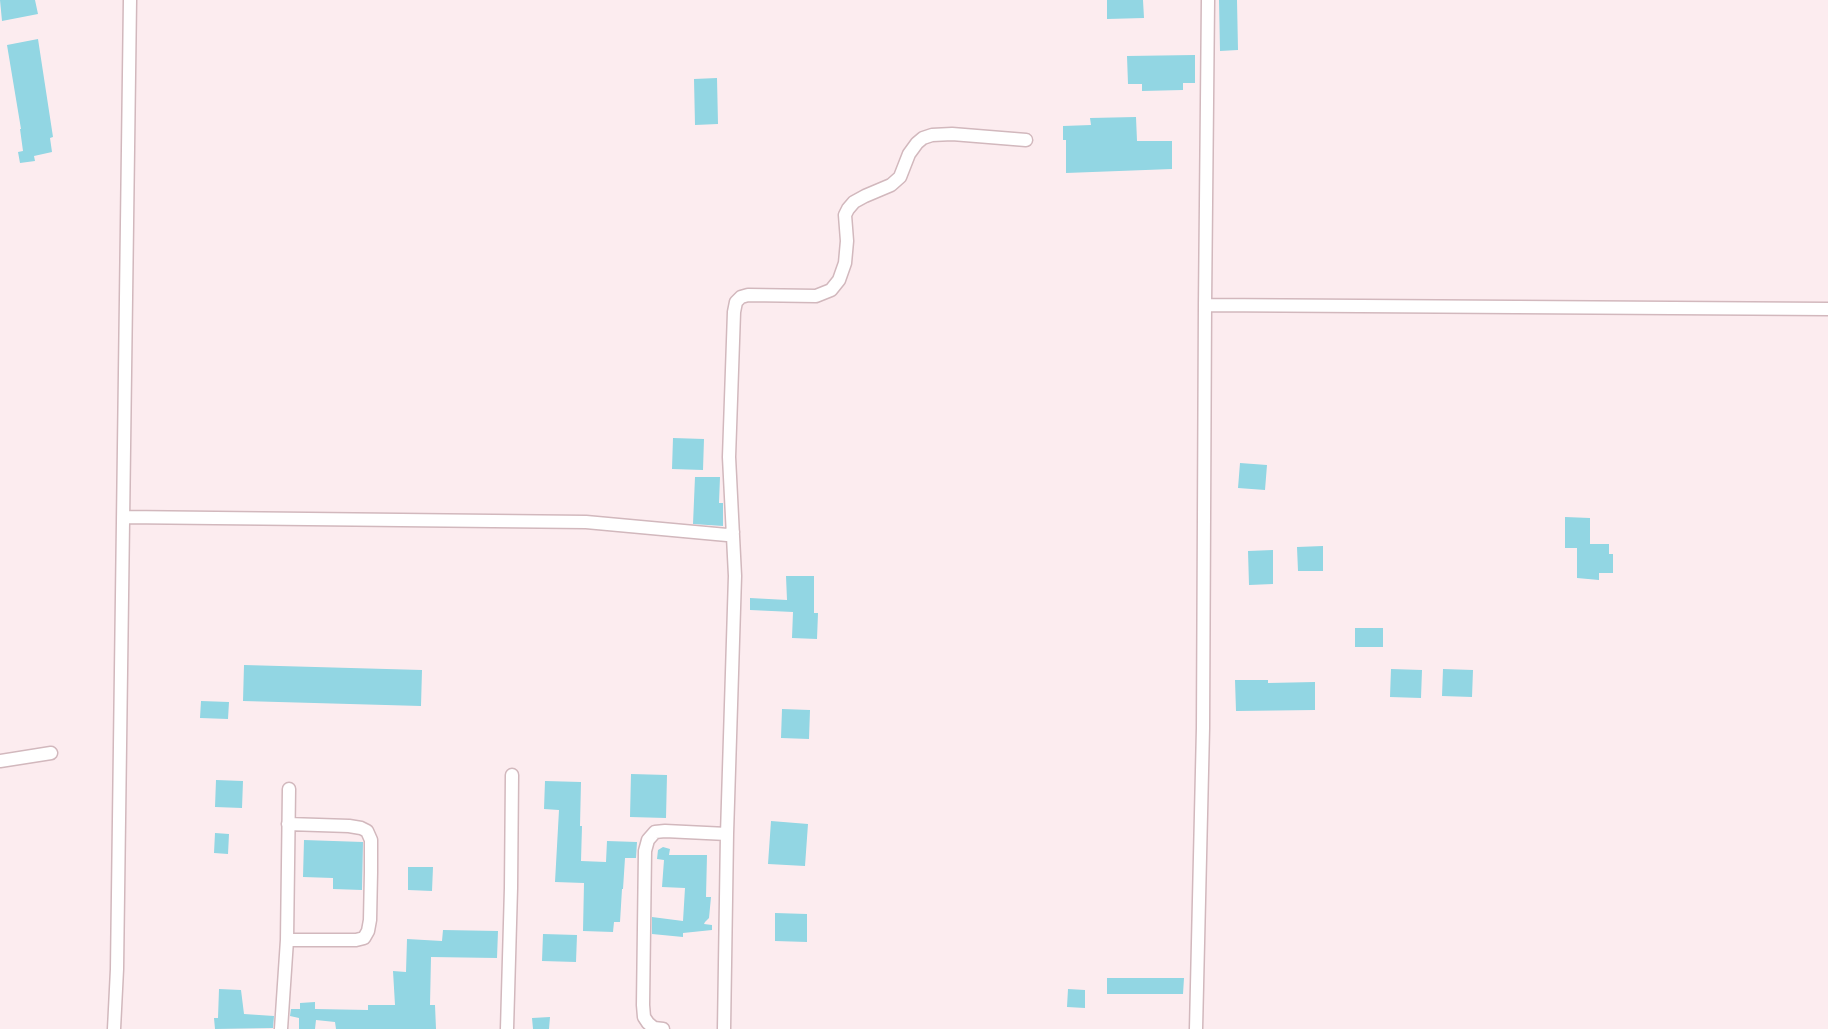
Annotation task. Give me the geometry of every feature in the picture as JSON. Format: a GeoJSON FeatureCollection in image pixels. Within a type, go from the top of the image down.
{"type":"FeatureCollection","features":[{"type":"Feature","properties":{"kind":"street"},"geometry":{"type":"LineString","coordinates":[[114,1029],[118,969],[130,0]]}},
{"type":"Feature","properties":{"kind":"street"},"geometry":{"type":"LineString","coordinates":[[1196,1029],[1203,728],[1204,305],[1208,0]]}},
{"type":"Feature","properties":{"kind":"street"},"geometry":{"type":"LineString","coordinates":[[724,1029],[734,576],[729,456],[734,312],[736,302],[741,296],[748,295],[816,296],[831,290],[839,280],[845,263],[848,241],[845,215],[848,209],[854,202],[891,185],[900,177],[909,154],[923,138],[932,135],[952,134],[1026,140]]}},
{"type":"Feature","properties":{"kind":"street"},"geometry":{"type":"LineString","coordinates":[[1204,305],[1828,308]]}},
{"type":"Feature","properties":{"kind":"street"},"geometry":{"type":"LineString","coordinates":[[124,517],[586,522],[727,535],[733,532]]}},
{"type":"Feature","properties":{"kind":"street"},"geometry":{"type":"LineString","coordinates":[[0,761],[51,753]]}},
{"type":"Feature","properties":{"kind":"street"},"geometry":{"type":"LineString","coordinates":[[507,1029],[512,775]]}},
{"type":"Feature","properties":{"kind":"street"},"geometry":{"type":"LineString","coordinates":[[281,1029],[287,940],[289,789]]}},
{"type":"Feature","properties":{"kind":"street"},"geometry":{"type":"LineString","coordinates":[[287,940],[356,940],[364,938],[368,931],[370,920],[372,840],[367,831],[361,828],[288,824]]}},
{"type":"Feature","properties":{"kind":"street"},"geometry":{"type":"LineString","coordinates":[[664,1029],[654,1028],[644,1017],[645,852],[648,840],[655,832],[665,831],[727,834]]}},
{"type":"Feature","properties":{"kind":"building"},"geometry":{"type":"Polygon","coordinates":[[[0,0],[35,0],[38,14],[2,21],[0,0]]]}},
{"type":"Feature","properties":{"kind":"building"},"geometry":{"type":"Polygon","coordinates":[[[1107,0],[1143,0],[1144,18],[1107,19],[1107,0]]]}},
{"type":"Feature","properties":{"kind":"building"},"geometry":{"type":"Polygon","coordinates":[[[1219,0],[1237,0],[1238,50],[1220,51],[1219,0]]]}},
{"type":"Feature","properties":{"kind":"building"},"geometry":{"type":"Polygon","coordinates":[[[38,39],[53,137],[50,138],[52,152],[34,156],[35,161],[20,163],[18,152],[23,151],[21,129],[7,45],[38,39]]]}},
{"type":"Feature","properties":{"kind":"building"},"geometry":{"type":"Polygon","coordinates":[[[1195,55],[1195,83],[1183,83],[1183,90],[1142,91],[1142,84],[1128,84],[1127,56],[1195,55]]]}},
{"type":"Feature","properties":{"kind":"building"},"geometry":{"type":"Polygon","coordinates":[[[717,78],[718,124],[695,125],[694,79],[717,78]]]}},
{"type":"Feature","properties":{"kind":"building"},"geometry":{"type":"Polygon","coordinates":[[[1136,117],[1137,141],[1172,141],[1172,169],[1066,173],[1066,140],[1063,140],[1063,126],[1091,125],[1090,118],[1136,117]]]}},
{"type":"Feature","properties":{"kind":"building"},"geometry":{"type":"Polygon","coordinates":[[[673,438],[704,439],[703,470],[672,469],[673,438]]]}},
{"type":"Feature","properties":{"kind":"building"},"geometry":{"type":"Polygon","coordinates":[[[1240,463],[1267,465],[1265,490],[1238,488],[1240,463]]]}},
{"type":"Feature","properties":{"kind":"building"},"geometry":{"type":"Polygon","coordinates":[[[695,477],[720,477],[719,503],[723,503],[723,526],[693,524],[695,477]]]}},
{"type":"Feature","properties":{"kind":"building"},"geometry":{"type":"Polygon","coordinates":[[[1565,517],[1590,518],[1590,544],[1609,544],[1609,554],[1613,554],[1613,573],[1599,573],[1599,580],[1577,578],[1577,548],[1565,548],[1565,517]]]}},
{"type":"Feature","properties":{"kind":"building"},"geometry":{"type":"Polygon","coordinates":[[[1323,546],[1323,571],[1298,571],[1297,547],[1323,546]]]}},
{"type":"Feature","properties":{"kind":"building"},"geometry":{"type":"Polygon","coordinates":[[[1273,550],[1273,584],[1249,585],[1248,551],[1273,550]]]}},
{"type":"Feature","properties":{"kind":"building"},"geometry":{"type":"Polygon","coordinates":[[[786,576],[814,576],[814,613],[818,613],[817,639],[792,638],[793,612],[750,610],[750,598],[787,600],[786,576]]]}},
{"type":"Feature","properties":{"kind":"building"},"geometry":{"type":"Polygon","coordinates":[[[1355,628],[1383,628],[1383,647],[1355,647],[1355,628]]]}},
{"type":"Feature","properties":{"kind":"building"},"geometry":{"type":"Polygon","coordinates":[[[244,665],[422,670],[421,706],[243,701],[244,665]]]}},
{"type":"Feature","properties":{"kind":"building"},"geometry":{"type":"Polygon","coordinates":[[[1391,669],[1422,670],[1421,698],[1390,697],[1391,669]]]}},
{"type":"Feature","properties":{"kind":"building"},"geometry":{"type":"Polygon","coordinates":[[[1443,669],[1473,670],[1472,697],[1442,696],[1443,669]]]}},
{"type":"Feature","properties":{"kind":"building"},"geometry":{"type":"Polygon","coordinates":[[[1235,680],[1268,680],[1268,683],[1315,682],[1315,710],[1236,711],[1235,680]]]}},
{"type":"Feature","properties":{"kind":"building"},"geometry":{"type":"Polygon","coordinates":[[[201,701],[229,702],[228,719],[200,718],[201,701]]]}},
{"type":"Feature","properties":{"kind":"building"},"geometry":{"type":"Polygon","coordinates":[[[782,709],[810,710],[809,739],[781,738],[782,709]]]}},
{"type":"Feature","properties":{"kind":"building"},"geometry":{"type":"Polygon","coordinates":[[[631,774],[667,775],[666,818],[630,817],[631,774]]]}},
{"type":"Feature","properties":{"kind":"building"},"geometry":{"type":"Polygon","coordinates":[[[216,780],[243,781],[242,808],[215,807],[216,780]]]}},
{"type":"Feature","properties":{"kind":"building"},"geometry":{"type":"Polygon","coordinates":[[[545,781],[581,782],[581,861],[606,862],[607,841],[637,842],[636,858],[625,858],[620,922],[614,922],[613,932],[583,931],[584,883],[555,882],[559,810],[544,809],[545,781]]]}},
{"type":"Feature","properties":{"kind":"building"},"geometry":{"type":"Polygon","coordinates":[[[771,821],[808,824],[805,866],[768,864],[771,821]]]}},
{"type":"Feature","properties":{"kind":"building"},"geometry":{"type":"Polygon","coordinates":[[[215,833],[229,834],[228,854],[214,853],[215,833]]]}},
{"type":"Feature","properties":{"kind":"building"},"geometry":{"type":"Polygon","coordinates":[[[304,840],[363,842],[362,890],[333,889],[333,878],[303,877],[304,840]]]}},
{"type":"Feature","properties":{"kind":"building"},"geometry":{"type":"Polygon","coordinates":[[[663,847],[670,849],[669,855],[707,855],[706,897],[711,897],[709,918],[704,924],[712,925],[712,930],[683,933],[683,937],[652,934],[652,917],[683,921],[685,888],[662,887],[664,860],[657,859],[658,850],[663,847]]]}},
{"type":"Feature","properties":{"kind":"building"},"geometry":{"type":"Polygon","coordinates":[[[408,867],[433,867],[432,891],[408,890],[408,867]]]}},
{"type":"Feature","properties":{"kind":"building"},"geometry":{"type":"Polygon","coordinates":[[[775,913],[807,914],[807,942],[775,941],[775,913]]]}},
{"type":"Feature","properties":{"kind":"building"},"geometry":{"type":"Polygon","coordinates":[[[443,930],[498,931],[497,958],[431,957],[430,1005],[435,1005],[436,1029],[336,1029],[335,1022],[316,1020],[315,1029],[299,1029],[299,1018],[290,1016],[291,1009],[300,1009],[300,1003],[315,1002],[315,1009],[368,1010],[368,1005],[395,1005],[393,971],[406,972],[407,939],[442,941],[443,930]]]}},
{"type":"Feature","properties":{"kind":"building"},"geometry":{"type":"Polygon","coordinates":[[[543,934],[577,935],[576,962],[542,961],[543,934]]]}},
{"type":"Feature","properties":{"kind":"building"},"geometry":{"type":"Polygon","coordinates":[[[1107,978],[1184,978],[1183,994],[1107,994],[1107,978]]]}},
{"type":"Feature","properties":{"kind":"building"},"geometry":{"type":"Polygon","coordinates":[[[219,989],[241,990],[244,1014],[274,1016],[273,1028],[215,1029],[214,1018],[218,1018],[219,989]]]}},
{"type":"Feature","properties":{"kind":"building"},"geometry":{"type":"Polygon","coordinates":[[[1068,989],[1085,990],[1085,1008],[1067,1007],[1068,989]]]}},
{"type":"Feature","properties":{"kind":"building"},"geometry":{"type":"Polygon","coordinates":[[[550,1017],[549,1029],[533,1029],[532,1018],[550,1017]]]}}]}
